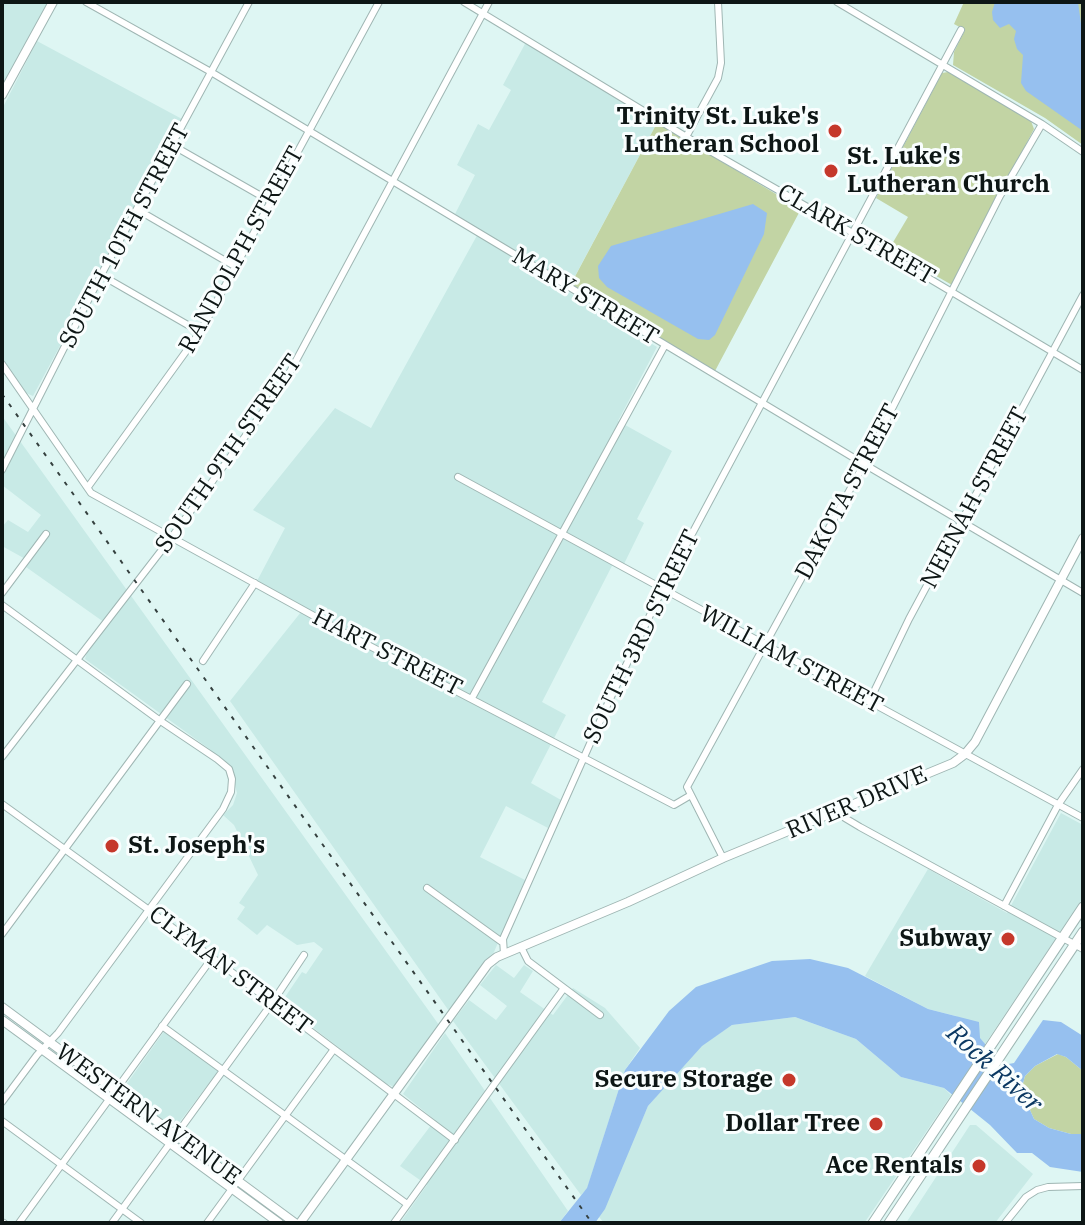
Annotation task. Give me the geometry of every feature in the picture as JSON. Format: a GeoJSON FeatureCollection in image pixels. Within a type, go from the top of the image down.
{"type":"FeatureCollection","features":[{"type":"Feature","properties":{"kind":"main road"},"geometry":{"type":"LineString","coordinates":[[873,1223],[1083,907]]}},
{"type":"Feature","properties":{"kind":"main road"},"geometry":{"type":"LineString","coordinates":[[889,1223],[1079,946],[1083,932]]}},
{"type":"Feature","properties":{"kind":"street"},"geometry":{"type":"LineString","coordinates":[[2,95],[53,2]]}},
{"type":"Feature","properties":{"kind":"street","name":"MARY STREET"},"geometry":{"type":"LineString","coordinates":[[86,2],[308,129],[1083,593]]}},
{"type":"Feature","properties":{"kind":"street","name":"SOUTH 10TH STREET"},"geometry":{"type":"LineString","coordinates":[[2,470],[101,275],[249,2]]}},
{"type":"Feature","properties":{"kind":"street","name":"RANDOLPH STREET"},"geometry":{"type":"LineString","coordinates":[[88,487],[200,332],[379,2]]}},
{"type":"Feature","properties":{"kind":"street","name":"CLARK STREET"},"geometry":{"type":"LineString","coordinates":[[464,2],[686,137],[1083,370]]}},
{"type":"Feature","properties":{"kind":"street","name":"SOUTH 9TH STREET"},"geometry":{"type":"LineString","coordinates":[[2,757],[171,538],[284,383],[489,2]]}},
{"type":"Feature","properties":{"kind":"street"},"geometry":{"type":"LineString","coordinates":[[686,137],[718,78],[721,63],[718,2]]}},
{"type":"Feature","properties":{"kind":"street"},"geometry":{"type":"LineString","coordinates":[[837,2],[1042,124],[1083,152]]}},
{"type":"Feature","properties":{"kind":"street","name":"SOUTH 3RD STREET"},"geometry":{"type":"LineString","coordinates":[[502,942],[583,757],[662,590],[961,30]]}},
{"type":"Feature","properties":{"kind":"street","name":"DAKOTA STREET"},"geometry":{"type":"LineString","coordinates":[[691,795],[687,787],[864,464],[1000,196],[1042,124]]}},
{"type":"Feature","properties":{"kind":"street"},"geometry":{"type":"LineString","coordinates":[[172,145],[270,201]]}},
{"type":"Feature","properties":{"kind":"street"},"geometry":{"type":"LineString","coordinates":[[138,210],[236,267]]}},
{"type":"Feature","properties":{"kind":"street"},"geometry":{"type":"LineString","coordinates":[[101,275],[200,332]]}},
{"type":"Feature","properties":{"kind":"street","name":"NEENAH STREET"},"geometry":{"type":"LineString","coordinates":[[869,702],[909,619],[1083,295]]}},
{"type":"Feature","properties":{"kind":"street"},"geometry":{"type":"LineString","coordinates":[[472,698],[665,345]]}},
{"type":"Feature","properties":{"kind":"street","name":"HART STREET"},"geometry":{"type":"LineString","coordinates":[[2,364],[91,493],[343,632],[674,805],[691,795]]}},
{"type":"Feature","properties":{"kind":"street","name":"WILLIAM STREET"},"geometry":{"type":"LineString","coordinates":[[458,477],[1083,818]]}},
{"type":"Feature","properties":{"kind":"street"},"geometry":{"type":"LineString","coordinates":[[2,593],[46,534]]}},
{"type":"Feature","properties":{"kind":"street","name":"RIVER DRIVE"},"geometry":{"type":"LineString","coordinates":[[504,954],[723,858],[953,763],[975,742],[1083,538]]}},
{"type":"Feature","properties":{"kind":"street"},"geometry":{"type":"LineString","coordinates":[[203,661],[255,583]]}},
{"type":"Feature","properties":{"kind":"street"},"geometry":{"type":"LineString","coordinates":[[2,605],[229,769],[231,792],[223,809],[149,910],[2,1102]]}},
{"type":"Feature","properties":{"kind":"street"},"geometry":{"type":"LineString","coordinates":[[2,934],[187,684]]}},
{"type":"Feature","properties":{"kind":"street"},"geometry":{"type":"LineString","coordinates":[[1004,906],[1058,805],[1083,769]]}},
{"type":"Feature","properties":{"kind":"street"},"geometry":{"type":"LineString","coordinates":[[691,795],[723,858]]}},
{"type":"Feature","properties":{"kind":"street","name":"CLYMAN STREET"},"geometry":{"type":"LineString","coordinates":[[2,804],[149,910],[455,1140]]}},
{"type":"Feature","properties":{"kind":"street"},"geometry":{"type":"LineString","coordinates":[[842,810],[845,818],[860,827],[1079,946]]}},
{"type":"Feature","properties":{"kind":"street"},"geometry":{"type":"LineString","coordinates":[[298,1223],[395,1095],[488,964],[504,954],[502,942],[427,888]]}},
{"type":"Feature","properties":{"kind":"street"},"geometry":{"type":"LineString","coordinates":[[521,947],[528,961],[600,1015]]}},
{"type":"Feature","properties":{"kind":"street"},"geometry":{"type":"LineString","coordinates":[[112,1223],[224,1071],[304,955]]}},
{"type":"Feature","properties":{"kind":"street"},"geometry":{"type":"LineString","coordinates":[[19,1223],[212,958]]}},
{"type":"Feature","properties":{"kind":"street"},"geometry":{"type":"LineString","coordinates":[[394,1223],[564,988]]}},
{"type":"Feature","properties":{"kind":"street","name":"WESTERN AVENUE"},"geometry":{"type":"LineString","coordinates":[[2,1007],[115,1091],[231,1190],[279,1223]]}},
{"type":"Feature","properties":{"kind":"street","name":"WESTERN AVENUE"},"geometry":{"type":"LineString","coordinates":[[2,1020],[109,1100],[238,1181],[298,1223]]}},
{"type":"Feature","properties":{"kind":"street"},"geometry":{"type":"LineString","coordinates":[[162,1026],[407,1204]]}},
{"type":"Feature","properties":{"kind":"street"},"geometry":{"type":"LineString","coordinates":[[207,1223],[334,1049]]}},
{"type":"Feature","properties":{"kind":"street"},"geometry":{"type":"LineString","coordinates":[[2,1121],[141,1223]]}},
{"type":"Feature","properties":{"kind":"street"},"geometry":{"type":"LineString","coordinates":[[1005,1223],[1026,1197],[1043,1188],[1083,1186]]}},
{"type":"Feature","properties":{"kind":"shaded area"},"geometry":{"type":"Polygon","coordinates":[[[2,2],[48,2],[2,86],[2,2]]]}},
{"type":"Feature","properties":{"kind":"shaded area"},"geometry":{"type":"Polygon","coordinates":[[[37,41],[182,119],[33,396],[26,393],[2,358],[2,109],[37,41]]]}},
{"type":"Feature","properties":{"kind":"shaded area"},"geometry":{"type":"Polygon","coordinates":[[[526,42],[657,123],[567,291],[657,347],[618,421],[672,451],[637,519],[644,523],[624,564],[615,560],[542,702],[566,715],[531,783],[561,800],[548,828],[506,806],[480,857],[525,880],[494,952],[449,1011],[230,701],[305,607],[257,581],[285,528],[253,510],[335,408],[371,428],[480,230],[455,214],[475,175],[457,165],[478,124],[489,130],[511,90],[503,85],[526,42]]]}},
{"type":"Feature","properties":{"kind":"shaded area"},"geometry":{"type":"Polygon","coordinates":[[[2,416],[439,1025],[394,1087],[281,1003],[302,972],[306,974],[323,949],[314,942],[297,945],[267,925],[257,935],[237,919],[245,907],[239,903],[258,875],[234,825],[223,815],[233,805],[237,793],[231,769],[208,748],[85,659],[108,625],[26,567],[29,561],[2,546],[2,527],[8,520],[28,532],[41,515],[2,485],[2,416]]]}},
{"type":"Feature","properties":{"kind":"shaded area"},"geometry":{"type":"Polygon","coordinates":[[[1061,813],[1083,825],[1083,898],[985,1044],[956,1016],[928,1009],[865,976],[928,869],[1007,913],[1061,813]]]}},
{"type":"Feature","properties":{"kind":"shaded area"},"geometry":{"type":"Polygon","coordinates":[[[496,965],[514,978],[524,965],[533,971],[520,992],[553,1015],[573,988],[605,1008],[640,1048],[625,1070],[587,1189],[581,1195],[453,1021],[469,1000],[496,1020],[507,1006],[480,985],[496,965]]]}},
{"type":"Feature","properties":{"kind":"shaded area"},"geometry":{"type":"Polygon","coordinates":[[[795,1017],[856,1039],[901,1077],[944,1088],[951,1095],[865,1222],[604,1223],[599,1217],[648,1106],[675,1074],[702,1045],[732,1025],[795,1017]]]}},
{"type":"Feature","properties":{"kind":"shaded area"},"geometry":{"type":"Polygon","coordinates":[[[165,1030],[219,1070],[175,1128],[123,1089],[165,1030]]]}},
{"type":"Feature","properties":{"kind":"shaded area"},"geometry":{"type":"Polygon","coordinates":[[[445,1033],[568,1211],[559,1223],[400,1223],[427,1185],[400,1166],[435,1120],[403,1094],[445,1033]]]}},
{"type":"Feature","properties":{"kind":"shaded area"},"geometry":{"type":"Polygon","coordinates":[[[970,1125],[976,1125],[1033,1174],[995,1223],[906,1223],[970,1125]]]}},
{"type":"Feature","properties":{"kind":"green space"},"geometry":{"type":"Polygon","coordinates":[[[964,2],[1083,2],[1083,145],[1045,118],[953,65],[954,52],[965,30],[954,24],[964,2]]]}},
{"type":"Feature","properties":{"kind":"green space"},"geometry":{"type":"Polygon","coordinates":[[[948,72],[1031,121],[1034,129],[952,285],[889,249],[908,217],[876,198],[942,73],[948,72]]]}},
{"type":"Feature","properties":{"kind":"green space"},"geometry":{"type":"Polygon","coordinates":[[[657,123],[801,209],[715,371],[571,284],[657,123]]]}},
{"type":"Feature","properties":{"kind":"green space"},"geometry":{"type":"Polygon","coordinates":[[[1058,1054],[1083,1071],[1083,1134],[1049,1128],[1034,1119],[1021,1090],[1025,1076],[1035,1066],[1058,1054]]]}},
{"type":"Feature","properties":{"kind":"water"},"geometry":{"type":"Polygon","coordinates":[[[995,2],[1078,2],[1083,38],[1083,131],[1026,91],[1021,83],[1023,55],[1014,39],[1016,31],[1009,24],[1000,28],[993,20],[995,2]]]}},
{"type":"Feature","properties":{"kind":"water"},"geometry":{"type":"Polygon","coordinates":[[[753,204],[767,213],[764,234],[715,335],[709,340],[698,339],[607,287],[599,278],[598,266],[611,246],[753,204]]]}},
{"type":"Feature","properties":{"kind":"water","name":"Rock River"},"geometry":{"type":"Polygon","coordinates":[[[810,959],[848,968],[928,1009],[979,1022],[980,1038],[1003,1065],[1014,1063],[1043,1020],[1061,1022],[1083,1036],[1083,1071],[1066,1057],[1057,1054],[1035,1066],[1025,1076],[1021,1090],[1034,1119],[1049,1128],[1083,1134],[1083,1172],[1050,1167],[1032,1153],[1017,1153],[990,1125],[944,1088],[901,1077],[856,1039],[795,1017],[732,1025],[702,1046],[648,1106],[605,1209],[595,1223],[559,1223],[587,1188],[625,1070],[669,1011],[696,987],[772,961],[810,959]]]}},
{"type":"Feature","properties":{"kind":"railway"},"geometry":{"type":"LineString","coordinates":[[2,394],[592,1223]]}},
{"type":"Feature","properties":{"kind":"place","name":"Trinity St. Luke's Lutheran School"},"geometry":{"type":"Point","coordinates":[835,131]}},
{"type":"Feature","properties":{"kind":"place","name":"St. Luke's Lutheran Church"},"geometry":{"type":"Point","coordinates":[831,171]}},
{"type":"Feature","properties":{"kind":"place","name":"St. Joseph's"},"geometry":{"type":"Point","coordinates":[112,846]}},
{"type":"Feature","properties":{"kind":"place","name":"Subway"},"geometry":{"type":"Point","coordinates":[1008,939]}},
{"type":"Feature","properties":{"kind":"place","name":"Secure Storage"},"geometry":{"type":"Point","coordinates":[789,1080]}},
{"type":"Feature","properties":{"kind":"place","name":"Dollar Tree"},"geometry":{"type":"Point","coordinates":[876,1124]}},
{"type":"Feature","properties":{"kind":"place","name":"Ace Rentals"},"geometry":{"type":"Point","coordinates":[979,1166]}}]}
